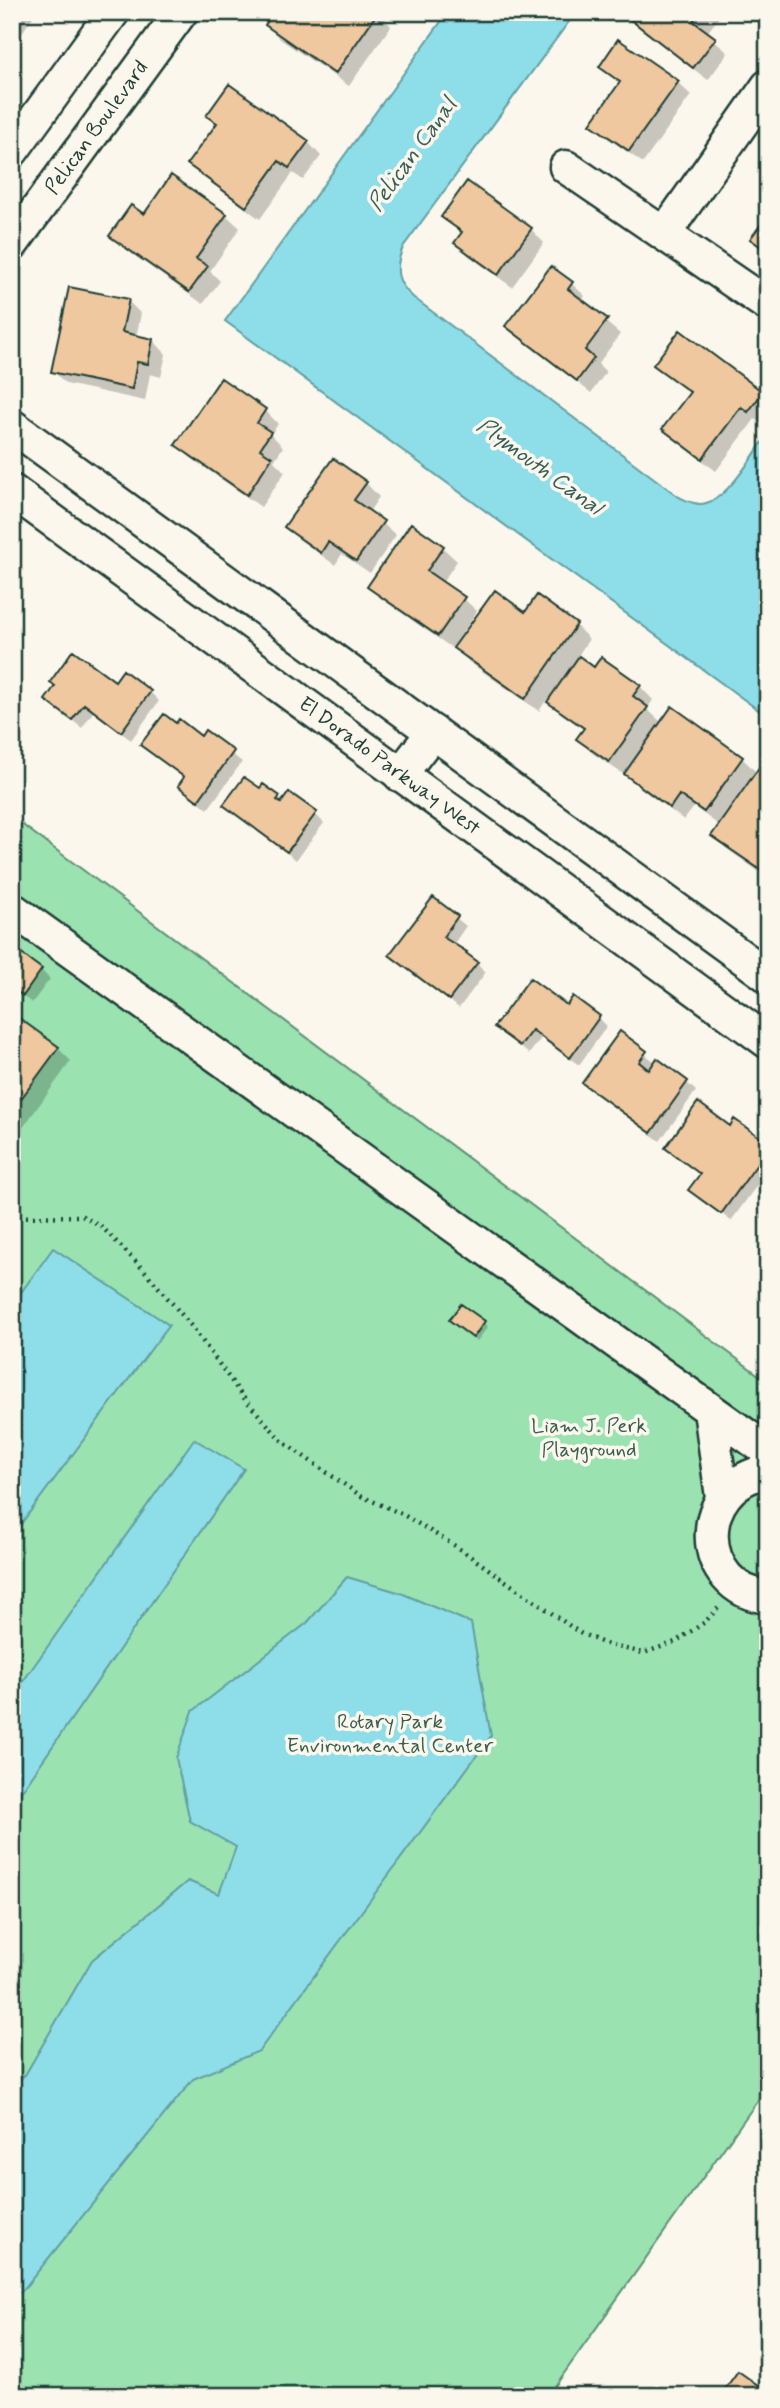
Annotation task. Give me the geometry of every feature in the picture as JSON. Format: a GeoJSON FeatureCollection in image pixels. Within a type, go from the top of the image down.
{"type":"FeatureCollection","features":[{"type":"Feature","properties":{"kind":"street"},"geometry":{"type":"LineString","coordinates":[[12,151],[114,12]]}},
{"type":"Feature","properties":{"kind":"street","name":"Pelican Boulevard"},"geometry":{"type":"LineString","coordinates":[[12,244],[181,12]]}},
{"type":"Feature","properties":{"kind":"street"},"geometry":{"type":"LineString","coordinates":[[664,234],[768,86]]}},
{"type":"Feature","properties":{"kind":"street"},"geometry":{"type":"LineString","coordinates":[[566,167],[765,303]]}},
{"type":"Feature","properties":{"kind":"street"},"geometry":{"type":"LineString","coordinates":[[12,426],[768,976]]}},
{"type":"Feature","properties":{"kind":"street","name":"El Dorado Parkway West"},"geometry":{"type":"LineString","coordinates":[[12,491],[768,1042]]}},
{"type":"Feature","properties":{"kind":"street"},"geometry":{"type":"LineString","coordinates":[[400,775],[433,732]]}},
{"type":"Feature","properties":{"kind":"street"},"geometry":{"type":"LineString","coordinates":[[12,909],[768,1451]]}},
{"type":"Feature","properties":{"kind":"street"},"geometry":{"type":"LineString","coordinates":[[710,1410],[722,1497]]}},
{"type":"Feature","properties":{"kind":"street"},"geometry":{"type":"LineString","coordinates":[[768,1471],[754,1474],[736,1483],[722,1497],[713,1516],[711,1535],[714,1555],[723,1572],[738,1587],[758,1596],[768,1597]]}},
{"type":"Feature","properties":{"kind":"path"},"geometry":{"type":"LineString","coordinates":[[12,1217],[82,1216],[100,1225],[144,1270],[193,1328],[243,1397],[283,1442],[361,1496],[402,1514],[457,1547],[580,1633],[608,1645],[645,1653],[675,1642],[705,1622],[738,1587]]}},
{"type":"Feature","properties":{"kind":"green space","name":"Rotary Park Environmental Center"},"geometry":{"type":"Polygon","coordinates":[[[12,817],[768,1382],[768,2086],[548,2396],[12,2396],[12,817]]]}},
{"type":"Feature","properties":{"kind":"water"},"geometry":{"type":"Polygon","coordinates":[[[448,12],[576,12],[403,247],[398,262],[400,281],[414,298],[686,500],[703,504],[715,499],[732,484],[768,434],[768,717],[225,321],[448,12]]]}},
{"type":"Feature","properties":{"kind":"water"},"geometry":{"type":"Polygon","coordinates":[[[53,1248],[169,1325],[12,1536],[12,1305],[53,1248]]]}},
{"type":"Feature","properties":{"kind":"water"},"geometry":{"type":"Polygon","coordinates":[[[194,1439],[244,1469],[12,1805],[12,1697],[194,1439]]]}},
{"type":"Feature","properties":{"kind":"water"},"geometry":{"type":"Polygon","coordinates":[[[347,1577],[401,1593],[471,1623],[491,1736],[259,2051],[193,2079],[23,2290],[12,2297],[12,2085],[25,2075],[92,1960],[188,1881],[219,1894],[236,1847],[190,1821],[176,1758],[193,1711],[307,1623],[347,1577]]]}},
{"type":"Feature","properties":{"kind":"building"},"geometry":{"type":"Polygon","coordinates":[[[274,12],[378,12],[335,74],[265,25],[274,12]]]}},
{"type":"Feature","properties":{"kind":"building"},"geometry":{"type":"Polygon","coordinates":[[[631,12],[700,12],[693,21],[716,38],[693,68],[627,17],[631,12]]]}},
{"type":"Feature","properties":{"kind":"building"},"geometry":{"type":"Polygon","coordinates":[[[618,39],[679,81],[629,151],[590,124],[620,82],[599,67],[618,39]]]}},
{"type":"Feature","properties":{"kind":"building"},"geometry":{"type":"Polygon","coordinates":[[[229,84],[309,141],[289,168],[279,161],[246,207],[187,164],[217,123],[206,116],[229,84]]]}},
{"type":"Feature","properties":{"kind":"building"},"geometry":{"type":"Polygon","coordinates":[[[171,175],[227,214],[196,259],[208,266],[189,292],[109,236],[131,205],[144,214],[171,175]]]}},
{"type":"Feature","properties":{"kind":"building"},"geometry":{"type":"Polygon","coordinates":[[[467,181],[532,228],[498,275],[454,243],[462,232],[441,217],[467,181]]]}},
{"type":"Feature","properties":{"kind":"building"},"geometry":{"type":"Polygon","coordinates":[[[768,215],[768,252],[750,239],[768,215]]]}},
{"type":"Feature","properties":{"kind":"building"},"geometry":{"type":"Polygon","coordinates":[[[551,266],[573,282],[568,289],[608,319],[585,350],[594,358],[577,381],[505,326],[551,266]]]}},
{"type":"Feature","properties":{"kind":"building"},"geometry":{"type":"Polygon","coordinates":[[[69,287],[129,299],[122,332],[153,339],[148,364],[137,362],[132,389],[51,372],[69,287]]]}},
{"type":"Feature","properties":{"kind":"building"},"geometry":{"type":"Polygon","coordinates":[[[680,330],[763,392],[748,412],[741,407],[702,459],[662,429],[690,392],[653,365],[680,330]]]}},
{"type":"Feature","properties":{"kind":"building"},"geometry":{"type":"Polygon","coordinates":[[[221,378],[266,409],[257,423],[271,432],[260,449],[272,457],[247,495],[175,445],[221,378]]]}},
{"type":"Feature","properties":{"kind":"building"},"geometry":{"type":"Polygon","coordinates":[[[333,458],[367,482],[354,500],[384,521],[356,561],[328,542],[321,553],[284,527],[333,458]]]}},
{"type":"Feature","properties":{"kind":"building"},"geometry":{"type":"Polygon","coordinates":[[[411,523],[444,546],[427,571],[465,597],[438,636],[367,587],[411,523]]]}},
{"type":"Feature","properties":{"kind":"building"},"geometry":{"type":"Polygon","coordinates":[[[495,590],[525,612],[537,595],[577,624],[525,699],[453,648],[495,590]]]}},
{"type":"Feature","properties":{"kind":"building"},"geometry":{"type":"Polygon","coordinates":[[[73,650],[115,681],[123,670],[151,691],[121,732],[84,704],[72,720],[45,700],[55,686],[50,682],[73,650]]]}},
{"type":"Feature","properties":{"kind":"building"},"geometry":{"type":"Polygon","coordinates":[[[579,656],[594,667],[601,657],[641,685],[633,696],[648,707],[609,762],[576,739],[584,728],[547,702],[579,656]]]}},
{"type":"Feature","properties":{"kind":"building"},"geometry":{"type":"Polygon","coordinates":[[[672,706],[743,757],[704,812],[679,795],[670,808],[624,774],[672,706]]]}},
{"type":"Feature","properties":{"kind":"building"},"geometry":{"type":"Polygon","coordinates":[[[164,714],[176,723],[179,719],[201,736],[205,730],[234,751],[198,801],[178,786],[184,777],[140,745],[164,714]]]}},
{"type":"Feature","properties":{"kind":"building"},"geometry":{"type":"Polygon","coordinates":[[[760,766],[768,771],[768,875],[711,836],[760,766]]]}},
{"type":"Feature","properties":{"kind":"building"},"geometry":{"type":"Polygon","coordinates":[[[244,777],[260,788],[263,784],[280,796],[277,800],[281,803],[289,792],[317,812],[287,852],[223,805],[244,777]]]}},
{"type":"Feature","properties":{"kind":"building"},"geometry":{"type":"Polygon","coordinates":[[[433,897],[458,916],[443,937],[478,962],[449,1000],[389,955],[433,897]]]}},
{"type":"Feature","properties":{"kind":"building"},"geometry":{"type":"Polygon","coordinates":[[[15,949],[42,969],[23,996],[12,988],[12,952],[15,949]]]}},
{"type":"Feature","properties":{"kind":"building"},"geometry":{"type":"Polygon","coordinates":[[[530,978],[567,1005],[573,996],[600,1016],[570,1058],[532,1030],[520,1046],[494,1027],[530,978]]]}},
{"type":"Feature","properties":{"kind":"building"},"geometry":{"type":"Polygon","coordinates":[[[12,1013],[59,1047],[12,1111],[12,1013]]]}},
{"type":"Feature","properties":{"kind":"building"},"geometry":{"type":"Polygon","coordinates":[[[620,1031],[647,1051],[639,1062],[649,1070],[657,1058],[688,1081],[651,1133],[582,1083],[620,1031]]]}},
{"type":"Feature","properties":{"kind":"building"},"geometry":{"type":"Polygon","coordinates":[[[698,1102],[730,1126],[734,1119],[768,1143],[768,1149],[721,1214],[688,1190],[700,1174],[665,1148],[698,1102]]]}},
{"type":"Feature","properties":{"kind":"building"},"geometry":{"type":"Polygon","coordinates":[[[461,1304],[485,1321],[473,1338],[449,1320],[461,1304]]]}},
{"type":"Feature","properties":{"kind":"building"},"geometry":{"type":"Polygon","coordinates":[[[738,2371],[768,2392],[768,2396],[720,2396],[738,2371]]]}},
{"type":"Feature","properties":{"kind":"water label","name":"Pelican Canal"},"geometry":{"type":"Point","coordinates":[413,155]}},
{"type":"Feature","properties":{"kind":"water label","name":"Plymouth Canal"},"geometry":{"type":"Point","coordinates":[539,467]}},
{"type":"Feature","properties":{"kind":"park label","name":"Liam J. Perk Playground"},"geometry":{"type":"Point","coordinates":[589,1438]}}]}
